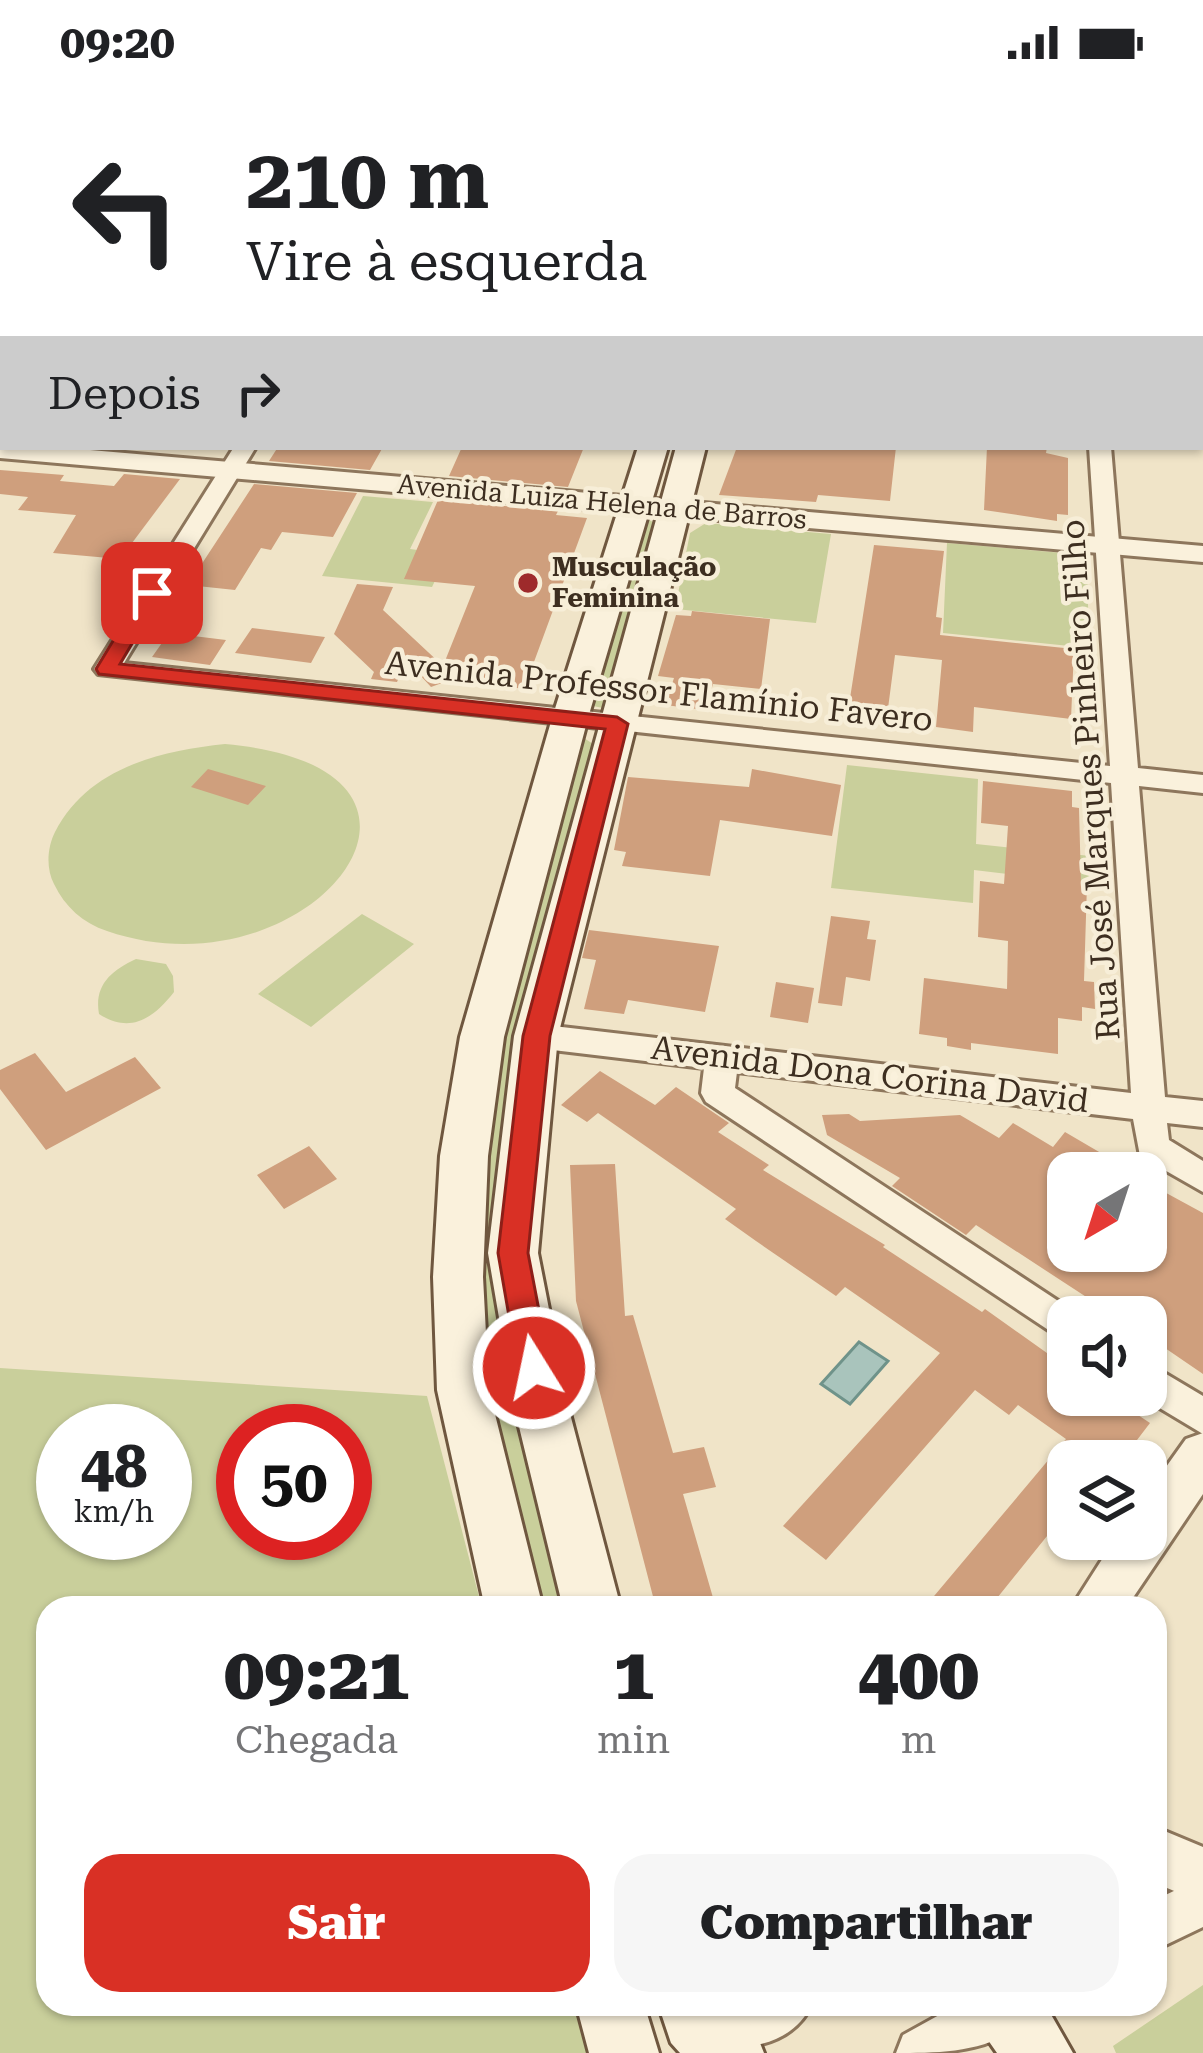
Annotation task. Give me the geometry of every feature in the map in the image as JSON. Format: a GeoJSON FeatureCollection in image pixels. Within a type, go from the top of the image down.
{"type":"FeatureCollection","features":[{"type":"Feature","properties":{"kind":"main road"},"geometry":{"type":"LineString","coordinates":[[589,1596],[541,1406],[513,1253],[536,1036],[617,724],[655,506],[653,450]]}},
{"type":"Feature","properties":{"kind":"main road"},"geometry":{"type":"LineString","coordinates":[[511,1596],[463,1390],[458,1277],[464,1156],[482,1037],[571,718],[655,506],[689,450]]}},
{"type":"Feature","properties":{"kind":"main road"},"geometry":{"type":"LineString","coordinates":[[613,2016],[624,2053]]}},
{"type":"Feature","properties":{"kind":"street","name":"Avenida Luiza Helena de Barros"},"geometry":{"type":"LineString","coordinates":[[0,450],[237,459],[655,506],[1203,554]]}},
{"type":"Feature","properties":{"kind":"street","name":"Rua José Marques Pinheiro Filho"},"geometry":{"type":"LineString","coordinates":[[1100,450],[1152,1147],[1203,1178]]}},
{"type":"Feature","properties":{"kind":"street","name":"Avenida Professor Flamínio Favero"},"geometry":{"type":"LineString","coordinates":[[237,459],[107,669],[1203,784]]}},
{"type":"Feature","properties":{"kind":"street","name":"Avenida Dona Corina David"},"geometry":{"type":"LineString","coordinates":[[536,1036],[1203,1114]]}},
{"type":"Feature","properties":{"kind":"street"},"geometry":{"type":"LineString","coordinates":[[722,1057],[718,1093],[1047,1313]]}},
{"type":"Feature","properties":{"kind":"street"},"geometry":{"type":"LineString","coordinates":[[1167,1393],[1203,1418]]}},
{"type":"Feature","properties":{"kind":"street"},"geometry":{"type":"LineString","coordinates":[[1167,1506],[1203,1454]]}},
{"type":"Feature","properties":{"kind":"street"},"geometry":{"type":"LineString","coordinates":[[1104,1596],[1130,1560]]}},
{"type":"Feature","properties":{"kind":"street"},"geometry":{"type":"LineString","coordinates":[[1167,1861],[1203,1875]]}},
{"type":"Feature","properties":{"kind":"street"},"geometry":{"type":"LineString","coordinates":[[1167,1920],[1203,1901]]}},
{"type":"Feature","properties":{"kind":"street"},"geometry":{"type":"LineString","coordinates":[[705,2025],[743,2028],[768,2016]]}},
{"type":"Feature","properties":{"kind":"street"},"geometry":{"type":"LineString","coordinates":[[921,2053],[1014,2017]]}},
{"type":"Feature","properties":{"kind":"green space"},"geometry":{"type":"Polygon","coordinates":[[[363,496],[433,502],[410,549],[448,554],[432,587],[322,576],[363,496]]]}},
{"type":"Feature","properties":{"kind":"green space"},"geometry":{"type":"Polygon","coordinates":[[[647,519],[655,523],[611,699],[603,708],[593,706],[588,701],[641,523],[647,519]]]}},
{"type":"Feature","properties":{"kind":"green space"},"geometry":{"type":"Polygon","coordinates":[[[706,523],[831,534],[816,623],[675,609],[690,533],[706,523]]]}},
{"type":"Feature","properties":{"kind":"green space"},"geometry":{"type":"Polygon","coordinates":[[[947,543],[1075,554],[1087,560],[1089,648],[943,633],[947,543]]]}},
{"type":"Feature","properties":{"kind":"green space"},"geometry":{"type":"Polygon","coordinates":[[[584,738],[596,746],[510,1122],[566,1596],[534,1596],[483,1366],[477,1136],[577,744],[584,738]]]}},
{"type":"Feature","properties":{"kind":"green space"},"geometry":{"type":"Polygon","coordinates":[[[225,744],[306,762],[349,793],[360,832],[343,873],[304,909],[249,935],[181,944],[107,931],[76,913],[58,892],[49,865],[52,838],[69,810],[86,792],[128,767],[175,752],[225,744]]]}},
{"type":"Feature","properties":{"kind":"green space"},"geometry":{"type":"Polygon","coordinates":[[[847,765],[978,779],[976,844],[1100,857],[1101,885],[974,870],[973,903],[831,888],[847,765]]]}},
{"type":"Feature","properties":{"kind":"green space"},"geometry":{"type":"Polygon","coordinates":[[[362,914],[414,944],[311,1027],[258,994],[362,914]]]}},
{"type":"Feature","properties":{"kind":"green space"},"geometry":{"type":"Polygon","coordinates":[[[136,959],[166,964],[174,992],[140,1021],[110,1020],[99,1014],[102,987],[136,959]]]}},
{"type":"Feature","properties":{"kind":"green space"},"geometry":{"type":"Polygon","coordinates":[[[0,1368],[427,1396],[479,1596],[36,1596],[36,2016],[586,2016],[595,2053],[0,2053],[0,1368]]]}},
{"type":"Feature","properties":{"kind":"green space"},"geometry":{"type":"Polygon","coordinates":[[[1203,1985],[1203,2053],[1116,2053],[1113,2046],[1157,2016],[1167,2016],[1167,2009],[1203,1985]]]}},
{"type":"Feature","properties":{"kind":"water"},"geometry":{"type":"Polygon","coordinates":[[[859,1342],[888,1361],[850,1404],[821,1384],[859,1342]]]}},
{"type":"Feature","properties":{"kind":"building"},"geometry":{"type":"Polygon","coordinates":[[[276,450],[381,450],[370,470],[269,461],[276,450]]]}},
{"type":"Feature","properties":{"kind":"building"},"geometry":{"type":"Polygon","coordinates":[[[461,450],[583,450],[568,487],[449,476],[461,450]]]}},
{"type":"Feature","properties":{"kind":"building"},"geometry":{"type":"Polygon","coordinates":[[[736,450],[896,450],[890,501],[719,495],[736,450]]]}},
{"type":"Feature","properties":{"kind":"building"},"geometry":{"type":"Polygon","coordinates":[[[987,450],[1046,450],[1068,458],[1068,515],[1057,514],[1057,521],[984,510],[987,450]]]}},
{"type":"Feature","properties":{"kind":"building"},"geometry":{"type":"Polygon","coordinates":[[[0,470],[64,475],[60,481],[114,486],[124,474],[180,479],[120,559],[53,553],[76,515],[18,510],[28,497],[0,494],[0,470]]]}},
{"type":"Feature","properties":{"kind":"building"},"geometry":{"type":"Polygon","coordinates":[[[254,484],[357,493],[333,537],[282,532],[271,550],[261,548],[235,590],[188,585],[254,484]]]}},
{"type":"Feature","properties":{"kind":"building"},"geometry":{"type":"Polygon","coordinates":[[[438,500],[587,518],[524,689],[453,679],[431,687],[406,660],[397,682],[371,679],[374,672],[334,634],[357,584],[393,587],[383,610],[443,666],[475,586],[404,579],[438,500]]]}},
{"type":"Feature","properties":{"kind":"building"},"geometry":{"type":"Polygon","coordinates":[[[874,545],[944,551],[936,617],[942,618],[940,635],[1074,649],[1071,719],[974,707],[973,732],[936,727],[942,660],[895,655],[887,716],[848,711],[874,545]]]}},
{"type":"Feature","properties":{"kind":"building"},"geometry":{"type":"Polygon","coordinates":[[[692,611],[770,619],[761,689],[713,684],[705,710],[665,705],[674,678],[658,676],[676,615],[691,616],[692,611]]]}},
{"type":"Feature","properties":{"kind":"building"},"geometry":{"type":"Polygon","coordinates":[[[252,628],[325,637],[311,663],[235,653],[252,628]]]}},
{"type":"Feature","properties":{"kind":"building"},"geometry":{"type":"Polygon","coordinates":[[[169,633],[226,640],[210,665],[152,657],[169,633]]]}},
{"type":"Feature","properties":{"kind":"building"},"geometry":{"type":"Polygon","coordinates":[[[208,769],[266,786],[248,805],[191,787],[208,769]]]}},
{"type":"Feature","properties":{"kind":"building"},"geometry":{"type":"Polygon","coordinates":[[[752,769],[841,785],[832,836],[720,820],[710,876],[622,866],[626,852],[614,850],[628,777],[749,787],[752,769]]]}},
{"type":"Feature","properties":{"kind":"building"},"geometry":{"type":"Polygon","coordinates":[[[983,781],[1072,791],[1072,807],[1079,808],[1081,884],[1087,884],[1084,981],[1094,982],[1095,1009],[1082,1007],[1082,1021],[1058,1018],[1058,1054],[971,1043],[971,1050],[947,1046],[947,1038],[919,1034],[924,978],[1007,989],[1008,941],[978,937],[980,881],[1004,884],[1008,826],[981,823],[983,781]]]}},
{"type":"Feature","properties":{"kind":"building"},"geometry":{"type":"Polygon","coordinates":[[[831,916],[870,921],[867,939],[876,940],[870,981],[846,977],[842,1006],[818,1003],[831,916]]]}},
{"type":"Feature","properties":{"kind":"building"},"geometry":{"type":"Polygon","coordinates":[[[589,930],[719,946],[705,1012],[628,1000],[624,1014],[584,1009],[596,960],[582,958],[589,930]]]}},
{"type":"Feature","properties":{"kind":"building"},"geometry":{"type":"Polygon","coordinates":[[[776,982],[814,988],[808,1023],[770,1017],[776,982]]]}},
{"type":"Feature","properties":{"kind":"building"},"geometry":{"type":"Polygon","coordinates":[[[35,1053],[66,1092],[135,1057],[161,1088],[46,1150],[0,1089],[0,1070],[35,1053]]]}},
{"type":"Feature","properties":{"kind":"building"},"geometry":{"type":"Polygon","coordinates":[[[600,1071],[655,1105],[676,1087],[729,1123],[718,1132],[769,1165],[763,1170],[1047,1353],[1047,1416],[1140,1416],[1150,1423],[1137,1440],[1065,1440],[1018,1405],[1009,1415],[975,1390],[826,1560],[783,1526],[940,1353],[845,1287],[836,1296],[756,1241],[725,1219],[736,1209],[598,1113],[587,1122],[561,1105],[600,1071]]]}},
{"type":"Feature","properties":{"kind":"building"},"geometry":{"type":"Polygon","coordinates":[[[849,1114],[860,1121],[960,1115],[999,1138],[1013,1123],[1053,1147],[1065,1132],[1099,1152],[1047,1152],[1047,1271],[976,1225],[966,1235],[892,1186],[900,1178],[827,1135],[822,1115],[849,1114]]]}},
{"type":"Feature","properties":{"kind":"building"},"geometry":{"type":"Polygon","coordinates":[[[309,1146],[337,1179],[284,1209],[257,1175],[309,1146]]]}},
{"type":"Feature","properties":{"kind":"building"},"geometry":{"type":"Polygon","coordinates":[[[615,1164],[625,1316],[633,1315],[673,1453],[704,1447],[716,1487],[683,1494],[713,1596],[653,1596],[576,1301],[570,1165],[615,1164]]]}},
{"type":"Feature","properties":{"kind":"building"},"geometry":{"type":"Polygon","coordinates":[[[1167,1193],[1203,1213],[1203,1374],[1167,1349],[1167,1296],[1085,1296],[1048,1272],[1167,1272],[1167,1193]]]}},
{"type":"Feature","properties":{"kind":"building"},"geometry":{"type":"Polygon","coordinates":[[[1047,1462],[1047,1536],[999,1596],[934,1596],[1047,1462]]]}},
{"type":"Feature","properties":{"kind":"place","name":"Musculação Feminina"},"geometry":{"type":"Point","coordinates":[528,583]}},
{"type":"Feature","properties":{"kind":"route"},"geometry":{"type":"LineString","coordinates":[[152,593],[107,669],[617,724],[536,1036],[513,1253],[534,1368]]}}]}
